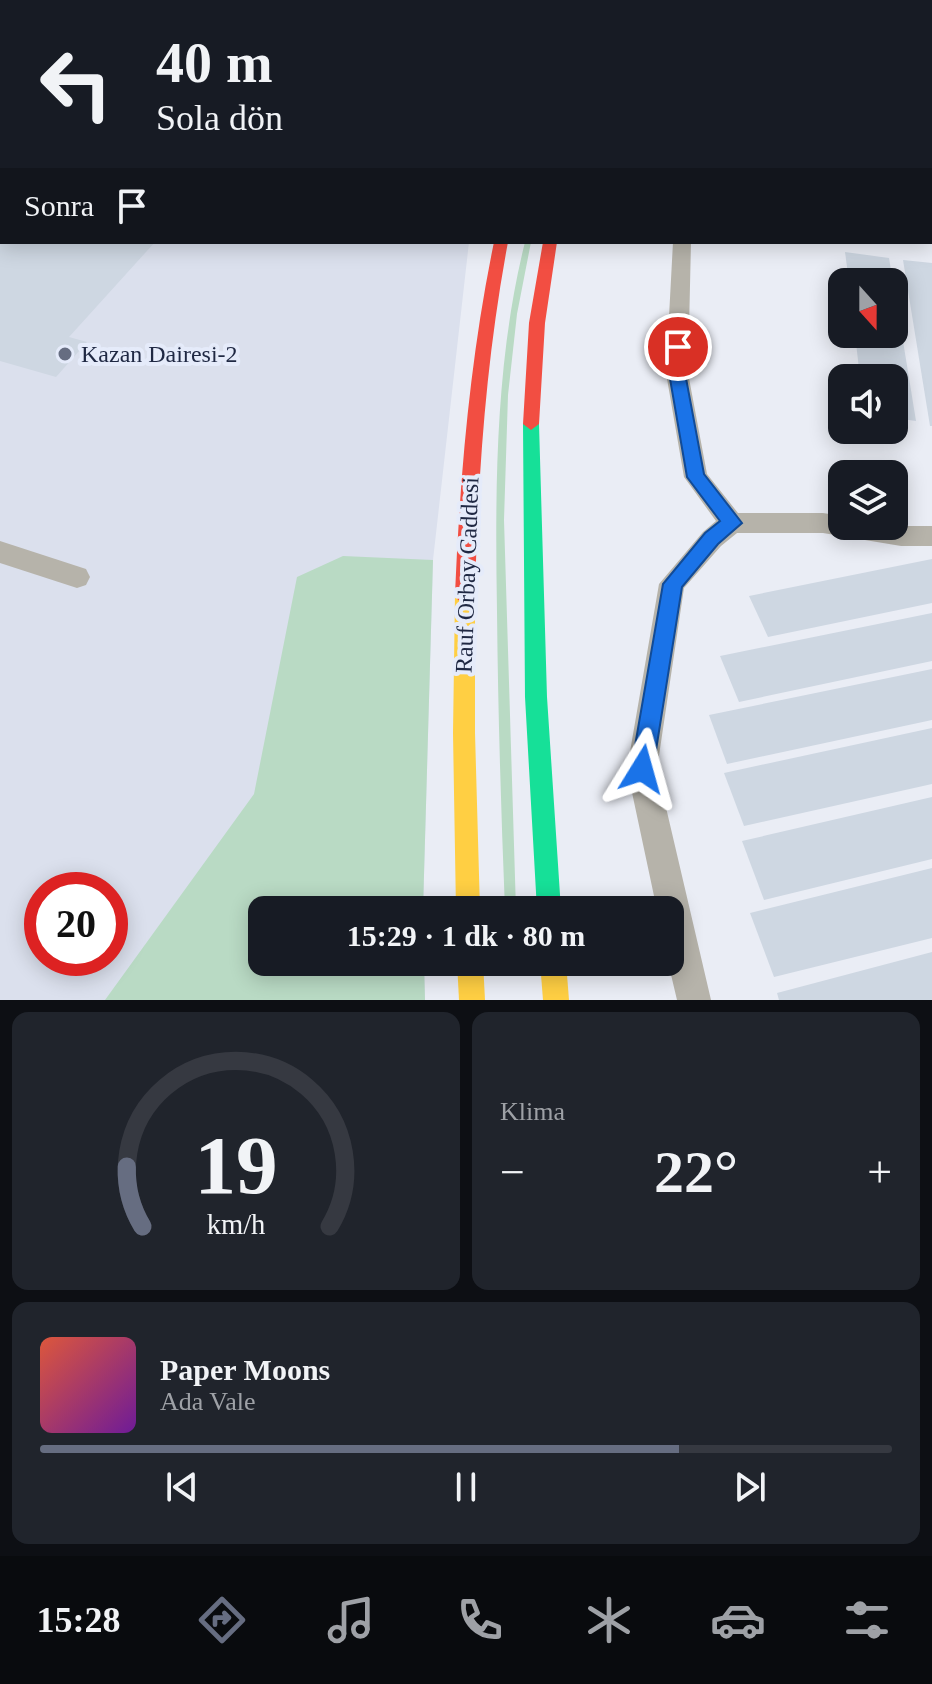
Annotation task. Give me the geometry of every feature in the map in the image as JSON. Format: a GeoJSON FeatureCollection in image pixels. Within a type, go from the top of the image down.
{"type":"FeatureCollection","features":[{"type":"Feature","properties":{"kind":"main road","name":"Rauf Orbay Caddesi"},"geometry":{"type":"LineString","coordinates":[[468,896],[464,640],[469,481],[475,385],[485,312],[501,244]]}},
{"type":"Feature","properties":{"kind":"main road"},"geometry":{"type":"LineString","coordinates":[[548,896],[534,645],[529,466],[535,334],[550,244]]}},
{"type":"Feature","properties":{"kind":"main road"},"geometry":{"type":"LineString","coordinates":[[471,976],[472,1000]]}},
{"type":"Feature","properties":{"kind":"main road"},"geometry":{"type":"LineString","coordinates":[[554,976],[556,1000]]}},
{"type":"Feature","properties":{"kind":"lane"},"geometry":{"type":"LineString","coordinates":[[682,244],[679,388],[696,477],[732,523]]}},
{"type":"Feature","properties":{"kind":"lane"},"geometry":{"type":"LineString","coordinates":[[694,1000],[642,769],[672,584],[712,539],[732,523],[828,524]]}},
{"type":"Feature","properties":{"kind":"lane"},"geometry":{"type":"LineString","coordinates":[[908,536],[932,536]]}},
{"type":"Feature","properties":{"kind":"lane"},"geometry":{"type":"LineString","coordinates":[[0,552],[77,577]]}},
{"type":"Feature","properties":{"kind":"shaded area"},"geometry":{"type":"Polygon","coordinates":[[[0,244],[469,244],[433,560],[423,896],[248,896],[248,976],[424,976],[425,1000],[0,1000],[0,244]]]}},
{"type":"Feature","properties":{"kind":"green space"},"geometry":{"type":"Polygon","coordinates":[[[525,244],[531,244],[517,314],[508,395],[504,520],[516,896],[505,896],[496,566],[499,426],[508,333],[525,244]]]}},
{"type":"Feature","properties":{"kind":"green space"},"geometry":{"type":"Polygon","coordinates":[[[343,556],[433,560],[423,896],[248,896],[248,976],[424,976],[425,1000],[105,1000],[122,976],[128,976],[128,968],[254,794],[297,577],[343,556]]]}},
{"type":"Feature","properties":{"kind":"building"},"geometry":{"type":"Polygon","coordinates":[[[0,244],[153,244],[69,337],[87,342],[56,377],[0,361],[0,244]]]}},
{"type":"Feature","properties":{"kind":"building"},"geometry":{"type":"Polygon","coordinates":[[[845,252],[889,258],[891,268],[847,268],[845,252]]]}},
{"type":"Feature","properties":{"kind":"building"},"geometry":{"type":"Polygon","coordinates":[[[903,260],[932,263],[932,426],[908,291],[908,268],[904,268],[903,260]]]}},
{"type":"Feature","properties":{"kind":"building"},"geometry":{"type":"Polygon","coordinates":[[[857,348],[904,348],[907,364],[858,364],[857,348]]]}},
{"type":"Feature","properties":{"kind":"building"},"geometry":{"type":"Polygon","coordinates":[[[908,372],[916,421],[908,420],[908,372]]]}},
{"type":"Feature","properties":{"kind":"building"},"geometry":{"type":"Polygon","coordinates":[[[932,559],[932,603],[768,637],[749,596],[932,559]]]}},
{"type":"Feature","properties":{"kind":"building"},"geometry":{"type":"Polygon","coordinates":[[[932,613],[932,661],[739,702],[720,656],[932,613]]]}},
{"type":"Feature","properties":{"kind":"building"},"geometry":{"type":"Polygon","coordinates":[[[932,669],[932,720],[727,764],[709,715],[932,669]]]}},
{"type":"Feature","properties":{"kind":"building"},"geometry":{"type":"Polygon","coordinates":[[[932,728],[932,784],[744,826],[724,773],[932,728]]]}},
{"type":"Feature","properties":{"kind":"building"},"geometry":{"type":"Polygon","coordinates":[[[932,797],[932,859],[764,900],[742,841],[932,797]]]}},
{"type":"Feature","properties":{"kind":"building"},"geometry":{"type":"Polygon","coordinates":[[[932,868],[932,938],[774,977],[750,913],[932,868]]]}},
{"type":"Feature","properties":{"kind":"building"},"geometry":{"type":"Polygon","coordinates":[[[932,952],[932,1000],[779,1000],[777,993],[932,952]]]}},
{"type":"Feature","properties":{"kind":"traffic: fast"},"geometry":{"type":"LineString","coordinates":[[531,424],[536,697],[548,896]]}},
{"type":"Feature","properties":{"kind":"traffic: slow"},"geometry":{"type":"LineString","coordinates":[[465,594],[468,896]]}},
{"type":"Feature","properties":{"kind":"traffic: slow"},"geometry":{"type":"LineString","coordinates":[[471,976],[472,1000]]}},
{"type":"Feature","properties":{"kind":"traffic: slow"},"geometry":{"type":"LineString","coordinates":[[554,976],[556,1000]]}},
{"type":"Feature","properties":{"kind":"traffic: jam"},"geometry":{"type":"LineString","coordinates":[[465,594],[475,417],[485,329],[501,244]]}},
{"type":"Feature","properties":{"kind":"traffic: jam"},"geometry":{"type":"LineString","coordinates":[[531,424],[537,323],[550,244]]}},
{"type":"Feature","properties":{"kind":"place","name":"Kazan Dairesi-2"},"geometry":{"type":"Point","coordinates":[65,354]}},
{"type":"Feature","properties":{"kind":"route"},"geometry":{"type":"LineString","coordinates":[[642,769],[672,584],[712,539],[732,523],[696,477],[677,373],[678,347]]}}]}
